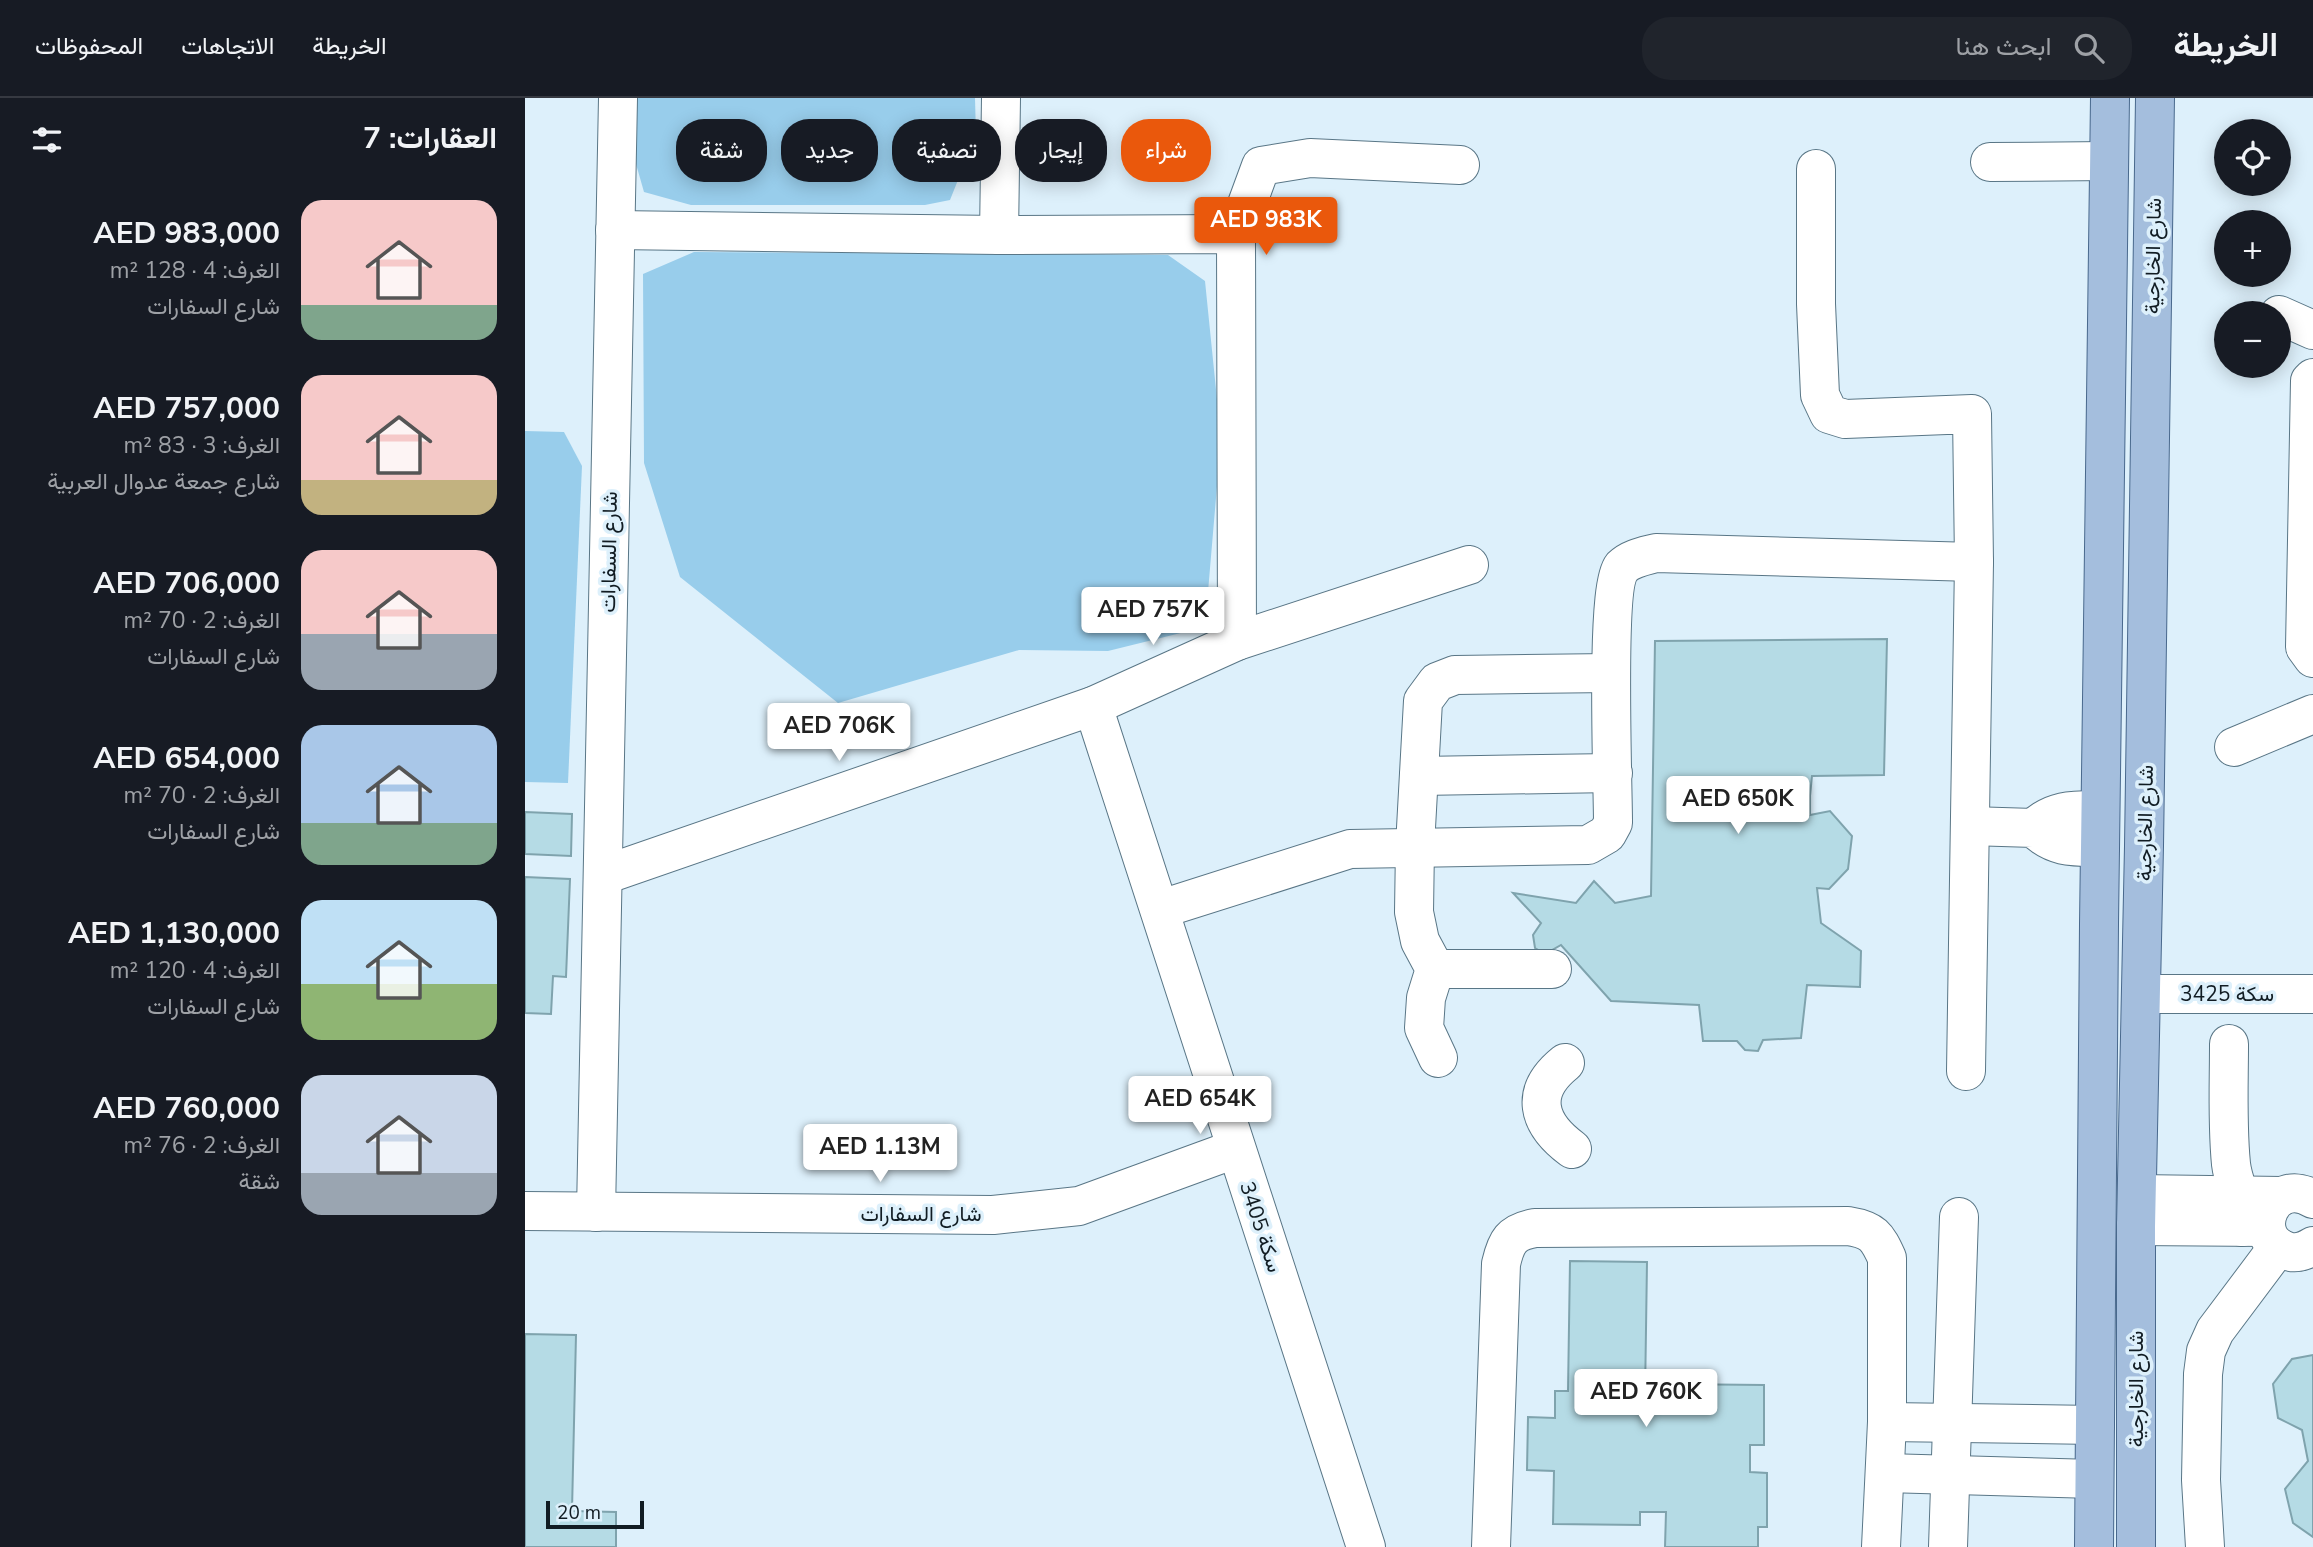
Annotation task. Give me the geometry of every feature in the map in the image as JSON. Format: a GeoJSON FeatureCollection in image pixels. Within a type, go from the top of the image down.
{"type":"FeatureCollection","features":[{"type":"Feature","properties":{"kind":"main road","name":"شارع الخارجية"},"geometry":{"type":"LineString","coordinates":[[2136,1547],[2136,1210],[2145,809],[2155,98]]}},
{"type":"Feature","properties":{"kind":"main road","name":"شارع الخارجية"},"geometry":{"type":"LineString","coordinates":[[2094,1547],[2108,162],[2112,102]]}},
{"type":"Feature","properties":{"kind":"main road"},"geometry":{"type":"LineString","coordinates":[[2100,810],[2145,809]]}},
{"type":"Feature","properties":{"kind":"main road"},"geometry":{"type":"LineString","coordinates":[[2100,847],[2144,846]]}},
{"type":"Feature","properties":{"kind":"main road"},"geometry":{"type":"LineString","coordinates":[[2099,924],[2106,951],[2120,975],[2141,994],[2122,1011],[2108,1032],[2099,1056]]}},
{"type":"Feature","properties":{"kind":"street","name":"شارع السفارات"},"geometry":{"type":"LineString","coordinates":[[596,1212],[618,98]]}},
{"type":"Feature","properties":{"kind":"street"},"geometry":{"type":"LineString","coordinates":[[999,235],[1002,98]]}},
{"type":"Feature","properties":{"kind":"street"},"geometry":{"type":"LineString","coordinates":[[1237,641],[1237,234],[1261,166],[1310,158],[1460,165]]}},
{"type":"Feature","properties":{"kind":"street"},"geometry":{"type":"LineString","coordinates":[[1990,162],[2108,162]]}},
{"type":"Feature","properties":{"kind":"street"},"geometry":{"type":"LineString","coordinates":[[1816,170],[1816,304],[1820,395],[1829,414],[1845,419],[1972,414],[1974,562],[1966,1070]]}},
{"type":"Feature","properties":{"kind":"street"},"geometry":{"type":"LineString","coordinates":[[615,230],[999,235],[1237,234]]}},
{"type":"Feature","properties":{"kind":"street"},"geometry":{"type":"LineString","coordinates":[[2291,321],[2313,330]]}},
{"type":"Feature","properties":{"kind":"street"},"geometry":{"type":"LineString","coordinates":[[2313,378],[2310,381],[2305,647],[2313,658]]}},
{"type":"Feature","properties":{"kind":"street"},"geometry":{"type":"LineString","coordinates":[[1161,909],[1350,849],[1588,845],[1607,834],[1613,823],[1611,673],[1615,586],[1622,568],[1635,558],[1656,553],[1974,562]]}},
{"type":"Feature","properties":{"kind":"street"},"geometry":{"type":"LineString","coordinates":[[604,875],[1093,706],[1237,641],[1469,565]]}},
{"type":"Feature","properties":{"kind":"street"},"geometry":{"type":"LineString","coordinates":[[1438,1058],[1424,1028],[1426,998],[1435,969],[1420,941],[1414,912],[1423,701],[1437,682],[1455,675],[1611,673]]}},
{"type":"Feature","properties":{"kind":"street","name":"سكة 3405"},"geometry":{"type":"LineString","coordinates":[[1093,706],[1366,1547]]}},
{"type":"Feature","properties":{"kind":"street"},"geometry":{"type":"LineString","coordinates":[[2234,747],[2313,714]]}},
{"type":"Feature","properties":{"kind":"street"},"geometry":{"type":"LineString","coordinates":[[1419,776],[1613,773]]}},
{"type":"Feature","properties":{"kind":"street"},"geometry":{"type":"LineString","coordinates":[[2034,828],[2044,818],[2058,812],[2100,810]]}},
{"type":"Feature","properties":{"kind":"street"},"geometry":{"type":"LineString","coordinates":[[1970,826],[2034,828],[2057,845],[2100,847]]}},
{"type":"Feature","properties":{"kind":"street"},"geometry":{"type":"LineString","coordinates":[[1435,969],[1552,969]]}},
{"type":"Feature","properties":{"kind":"street","name":"سكة 3425"},"geometry":{"type":"LineString","coordinates":[[2141,994],[2313,994]]}},
{"type":"Feature","properties":{"kind":"street"},"geometry":{"type":"LineString","coordinates":[[2229,1044],[2231,1167],[2276,1220]]}},
{"type":"Feature","properties":{"kind":"street"},"geometry":{"type":"LineString","coordinates":[[1565,1062],[1551,1074],[1542,1090],[1541,1106],[1546,1121],[1557,1138],[1572,1149]]}},
{"type":"Feature","properties":{"kind":"street","name":"شارع السفارات"},"geometry":{"type":"LineString","coordinates":[[525,1211],[993,1215],[1079,1206],[1157,1180],[1235,1149]]}},
{"type":"Feature","properties":{"kind":"street"},"geometry":{"type":"LineString","coordinates":[[2136,1210],[2276,1220]]}},
{"type":"Feature","properties":{"kind":"street"},"geometry":{"type":"LineString","coordinates":[[1948,1547],[1959,1217]]}},
{"type":"Feature","properties":{"kind":"street"},"geometry":{"type":"LineString","coordinates":[[2205,1547],[2201,1480],[2203,1374],[2206,1352],[2276,1220]]}},
{"type":"Feature","properties":{"kind":"street"},"geometry":{"type":"LineString","coordinates":[[1491,1547],[1501,1264],[1506,1244],[1521,1230],[1535,1228],[1821,1226],[1865,1229],[1879,1240],[1887,1258],[1886,1473],[1881,1547]]}},
{"type":"Feature","properties":{"kind":"street"},"geometry":{"type":"LineString","coordinates":[[1887,1422],[2095,1425]]}},
{"type":"Feature","properties":{"kind":"street"},"geometry":{"type":"LineString","coordinates":[[1886,1473],[2094,1479]]}},
{"type":"Feature","properties":{"kind":"shaded area"},"geometry":{"type":"Polygon","coordinates":[[[637,98],[975,98],[976,119],[892,119],[892,182],[957,182],[950,200],[925,205],[691,205],[644,192],[634,157],[637,98]]]}},
{"type":"Feature","properties":{"kind":"shaded area"},"geometry":{"type":"Polygon","coordinates":[[[694,252],[1168,255],[1205,281],[1221,439],[1205,627],[1108,651],[1019,650],[838,703],[680,577],[644,463],[643,274],[694,252]]]}},
{"type":"Feature","properties":{"kind":"shaded area"},"geometry":{"type":"Polygon","coordinates":[[[525,431],[564,432],[582,466],[568,783],[525,782],[525,431]]]}},
{"type":"Feature","properties":{"kind":"building"},"geometry":{"type":"Polygon","coordinates":[[[1887,639],[1884,775],[1812,776],[1810,796],[1810,815],[1830,811],[1852,836],[1848,869],[1829,889],[1817,888],[1821,923],[1861,951],[1860,987],[1807,985],[1801,1038],[1763,1040],[1758,1051],[1745,1050],[1737,1041],[1703,1041],[1699,1005],[1611,1001],[1561,945],[1545,954],[1535,948],[1533,935],[1541,923],[1513,893],[1576,903],[1594,881],[1615,903],[1651,896],[1655,641],[1887,639]]]}},
{"type":"Feature","properties":{"kind":"building"},"geometry":{"type":"Polygon","coordinates":[[[525,812],[572,814],[571,856],[525,854],[525,812]]]}},
{"type":"Feature","properties":{"kind":"building"},"geometry":{"type":"Polygon","coordinates":[[[525,877],[570,879],[566,977],[553,976],[551,1014],[525,1013],[525,877]]]}},
{"type":"Feature","properties":{"kind":"building"},"geometry":{"type":"Polygon","coordinates":[[[1570,1261],[1647,1262],[1645,1397],[1668,1397],[1668,1384],[1764,1385],[1764,1445],[1750,1445],[1750,1472],[1767,1473],[1767,1527],[1758,1527],[1758,1547],[1665,1547],[1666,1512],[1640,1512],[1640,1525],[1553,1524],[1554,1471],[1527,1470],[1528,1417],[1555,1418],[1555,1391],[1568,1391],[1570,1261]]]}},
{"type":"Feature","properties":{"kind":"building"},"geometry":{"type":"Polygon","coordinates":[[[525,1334],[576,1335],[572,1511],[616,1512],[616,1547],[525,1547],[525,1334]]]}},
{"type":"Feature","properties":{"kind":"building"},"geometry":{"type":"Polygon","coordinates":[[[2313,1355],[2313,1537],[2293,1523],[2285,1489],[2308,1461],[2302,1430],[2278,1418],[2273,1384],[2292,1359],[2313,1355]]]}}]}
